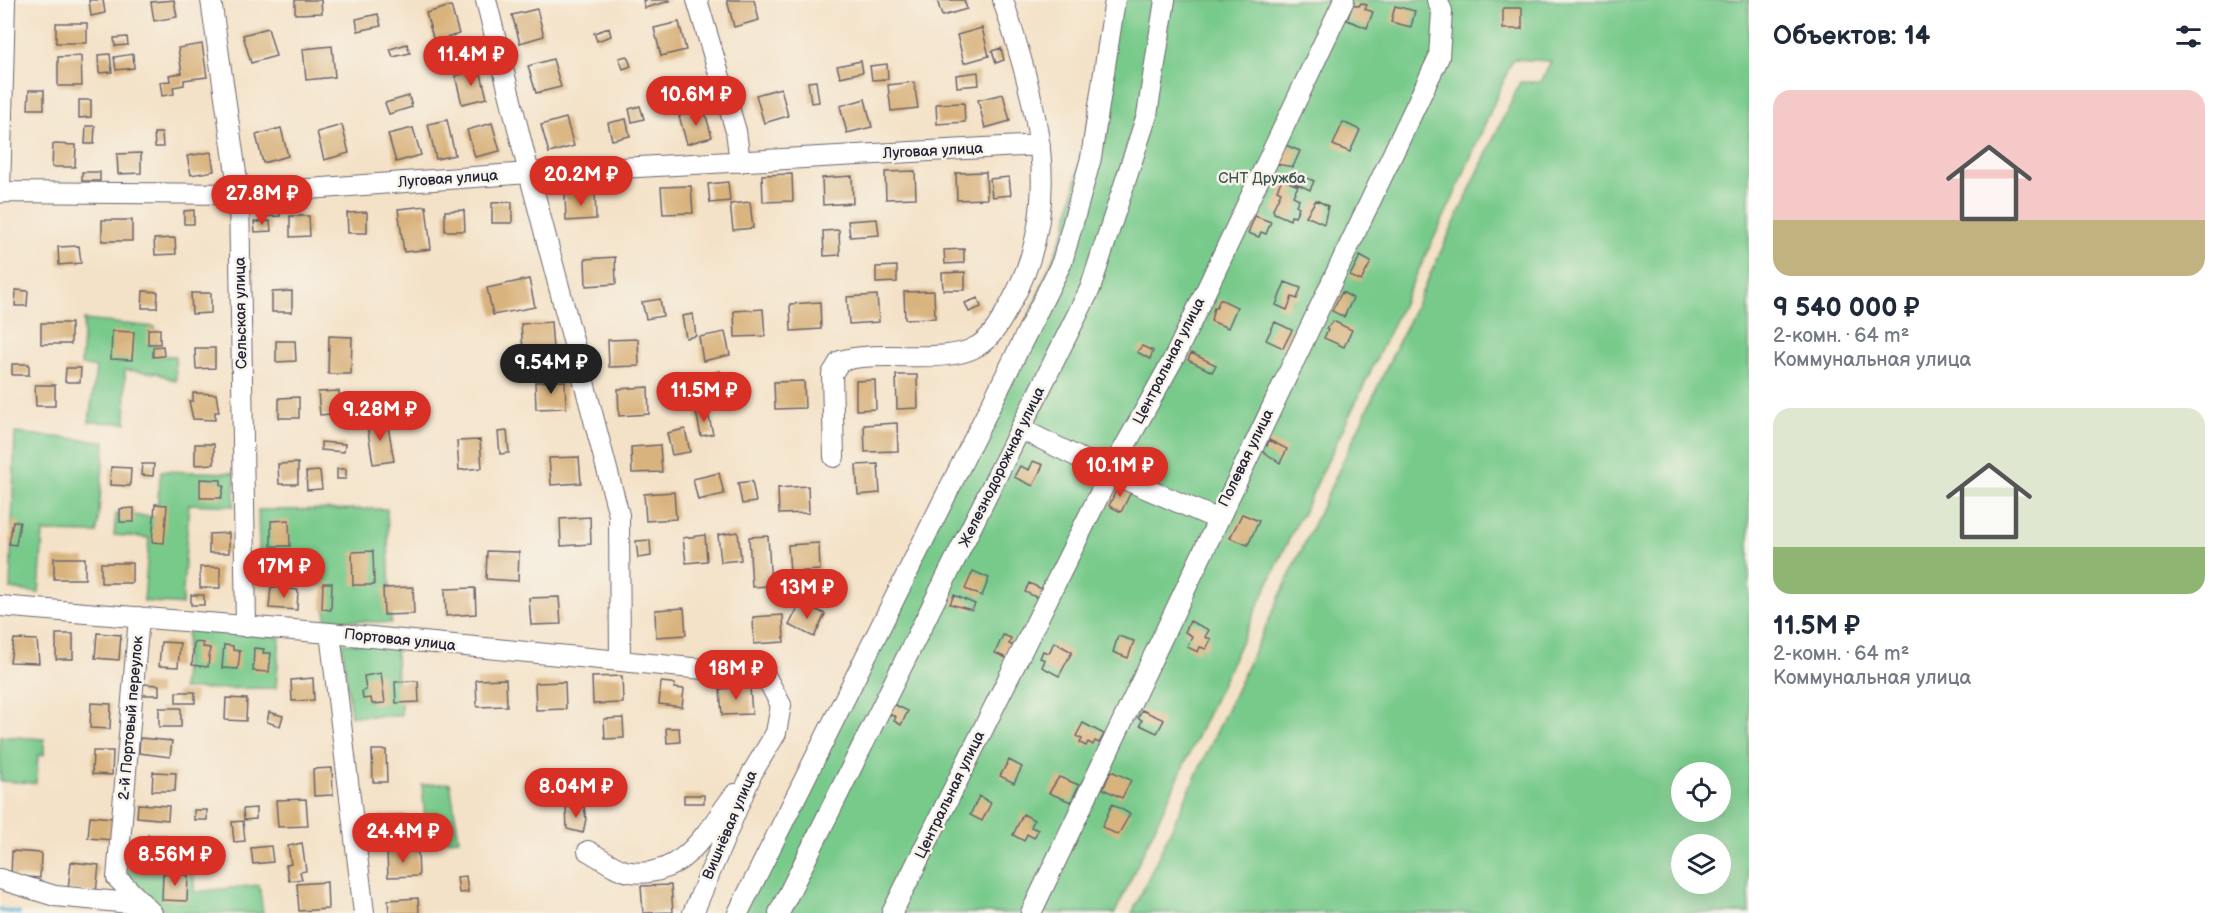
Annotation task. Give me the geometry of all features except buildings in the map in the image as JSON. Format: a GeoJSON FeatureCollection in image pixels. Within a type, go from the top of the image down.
{"type":"FeatureCollection","features":[{"type":"Feature","properties":{"kind":"street"},"geometry":{"type":"LineString","coordinates":[[0,193],[5,0]]}},
{"type":"Feature","properties":{"kind":"street","name":"Сельская улица"},"geometry":{"type":"LineString","coordinates":[[211,0],[239,194],[246,627]]}},
{"type":"Feature","properties":{"kind":"street"},"geometry":{"type":"LineString","coordinates":[[486,0],[619,515],[620,661]]}},
{"type":"Feature","properties":{"kind":"street"},"geometry":{"type":"LineString","coordinates":[[697,0],[736,131],[740,162]]}},
{"type":"Feature","properties":{"kind":"street"},"geometry":{"type":"LineString","coordinates":[[834,458],[832,374],[840,361],[857,356],[937,356],[975,348],[996,331],[1017,291],[1039,222],[1042,188],[1040,145],[1031,91],[1002,0]]}},
{"type":"Feature","properties":{"kind":"street"},"geometry":{"type":"LineString","coordinates":[[738,913],[1062,261],[1091,158],[1115,0]]}},
{"type":"Feature","properties":{"kind":"street","name":"Железнодорожная улица"},"geometry":{"type":"LineString","coordinates":[[779,913],[1090,289],[1147,115],[1165,0]]}},
{"type":"Feature","properties":{"kind":"street","name":"Центральная улица"},"geometry":{"type":"LineString","coordinates":[[892,913],[1110,474],[1174,356],[1344,0]]}},
{"type":"Feature","properties":{"kind":"street","name":"Полевая улица"},"geometry":{"type":"LineString","coordinates":[[1031,913],[1439,57],[1442,11],[1437,0]]}},
{"type":"Feature","properties":{"kind":"street","name":"Луговая улица"},"geometry":{"type":"LineString","coordinates":[[0,193],[239,194],[529,173],[1040,145]]}},
{"type":"Feature","properties":{"kind":"street"},"geometry":{"type":"LineString","coordinates":[[1021,429],[1110,474],[1217,519]]}},
{"type":"Feature","properties":{"kind":"street","name":"Портовая улица"},"geometry":{"type":"LineString","coordinates":[[0,606],[330,633],[765,675],[781,705]]}},
{"type":"Feature","properties":{"kind":"street","name":"2-й Портовый переулок"},"geometry":{"type":"LineString","coordinates":[[139,617],[117,878],[146,908]]}},
{"type":"Feature","properties":{"kind":"street"},"geometry":{"type":"LineString","coordinates":[[330,633],[364,913]]}},
{"type":"Feature","properties":{"kind":"street","name":"Вишнёвая улица"},"geometry":{"type":"LineString","coordinates":[[693,913],[752,773],[776,733],[781,705]]}},
{"type":"Feature","properties":{"kind":"street"},"geometry":{"type":"LineString","coordinates":[[588,851],[628,872],[662,871],[685,858],[752,773]]}},
{"type":"Feature","properties":{"kind":"street"},"geometry":{"type":"LineString","coordinates":[[0,879],[55,896],[146,908]]}},
{"type":"Feature","properties":{"kind":"green space","name":"СНТ Дружба"},"geometry":{"type":"Polygon","coordinates":[[[1115,0],[1749,0],[1749,913],[1132,913],[1520,82],[1541,82],[1551,61],[1513,59],[1453,198],[1298,520],[1115,913],[742,913],[1012,358],[1066,227],[1115,0]]]}},
{"type":"Feature","properties":{"kind":"green space"},"geometry":{"type":"Polygon","coordinates":[[[84,320],[155,327],[157,356],[175,356],[176,381],[157,373],[125,370],[126,423],[89,422],[96,368],[81,365],[84,320]]]}},
{"type":"Feature","properties":{"kind":"green space"},"geometry":{"type":"Polygon","coordinates":[[[15,433],[105,442],[97,533],[43,532],[39,593],[10,589],[15,433]]]}},
{"type":"Feature","properties":{"kind":"green space"},"geometry":{"type":"Polygon","coordinates":[[[161,471],[234,473],[234,506],[189,504],[182,605],[144,601],[149,538],[114,535],[116,514],[156,517],[161,471]]]}},
{"type":"Feature","properties":{"kind":"green space"},"geometry":{"type":"Polygon","coordinates":[[[387,509],[391,623],[326,619],[324,585],[260,582],[258,510],[387,509]]]}},
{"type":"Feature","properties":{"kind":"green space"},"geometry":{"type":"Polygon","coordinates":[[[188,629],[280,637],[276,688],[182,689],[188,629]]]}},
{"type":"Feature","properties":{"kind":"green space"},"geometry":{"type":"Polygon","coordinates":[[[342,643],[396,646],[397,702],[401,702],[401,716],[351,716],[342,643]]]}},
{"type":"Feature","properties":{"kind":"green space"},"geometry":{"type":"Polygon","coordinates":[[[0,736],[44,739],[44,755],[38,755],[36,783],[0,781],[0,736]]]}},
{"type":"Feature","properties":{"kind":"green space"},"geometry":{"type":"Polygon","coordinates":[[[450,783],[459,839],[427,842],[422,785],[450,783]]]}},
{"type":"Feature","properties":{"kind":"green space"},"geometry":{"type":"Polygon","coordinates":[[[128,865],[194,867],[194,892],[259,885],[263,913],[170,913],[133,891],[128,881],[128,865]]]}},
{"type":"Feature","properties":{"kind":"waterway"},"geometry":{"type":"LineString","coordinates":[[0,910],[19,913]]}}]}
